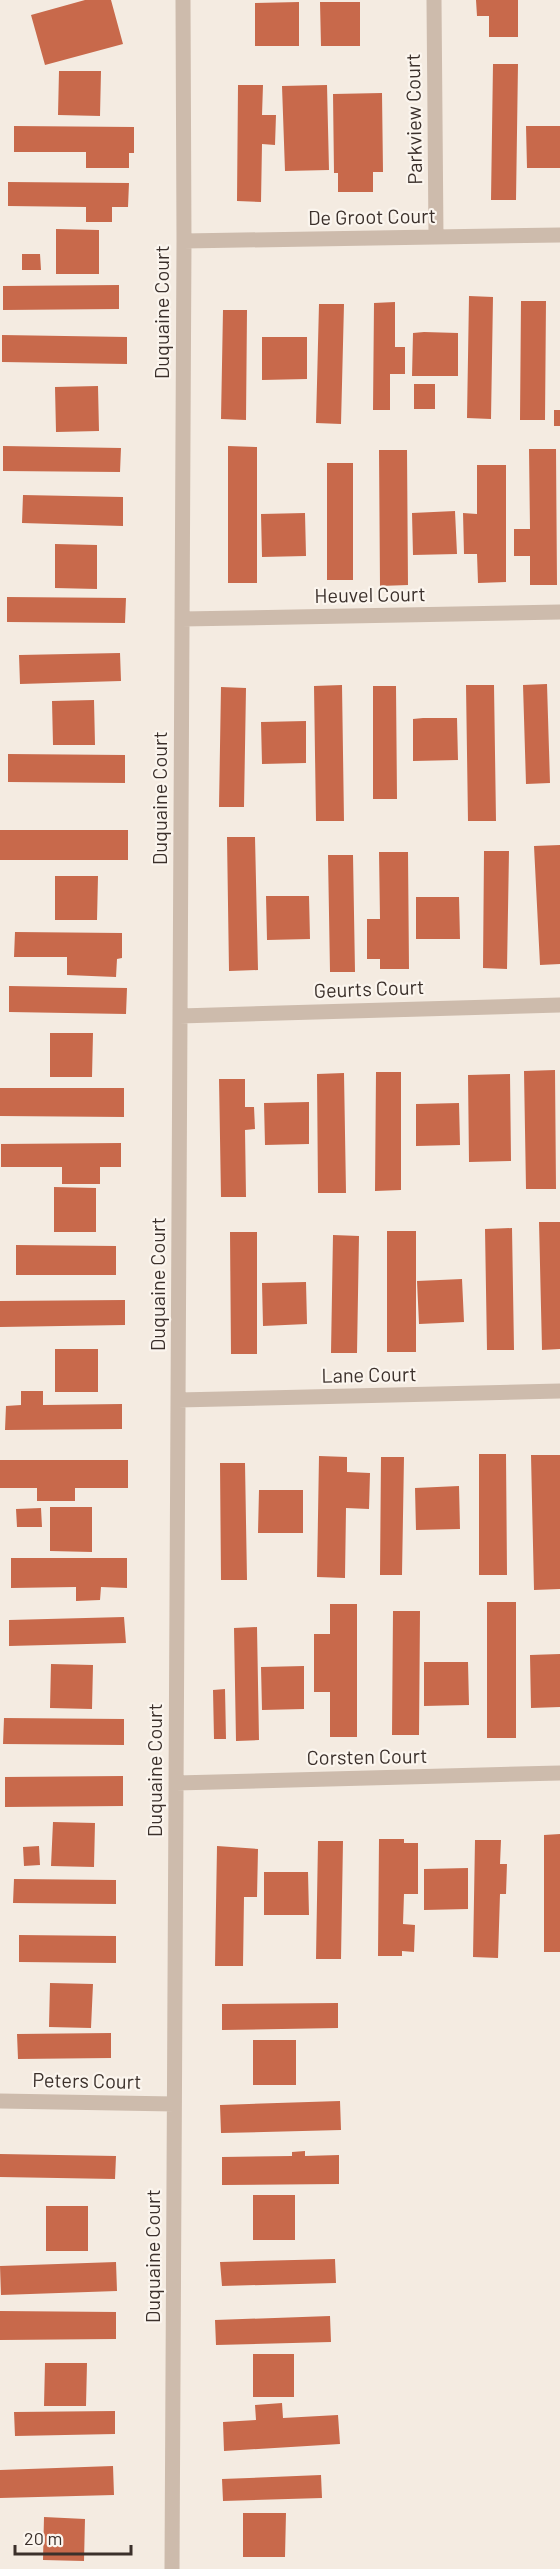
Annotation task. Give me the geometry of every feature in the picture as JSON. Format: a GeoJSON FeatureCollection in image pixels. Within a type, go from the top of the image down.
{"type":"FeatureCollection","features":[{"type":"Feature","properties":{"kind":"street","name":"Duquaine Court"},"geometry":{"type":"LineString","coordinates":[[172,2569],[184,241],[183,0]]}},
{"type":"Feature","properties":{"kind":"street","name":"Parkview Court"},"geometry":{"type":"LineString","coordinates":[[434,0],[436,237]]}},
{"type":"Feature","properties":{"kind":"street","name":"De Groot Court"},"geometry":{"type":"LineString","coordinates":[[184,241],[560,235]]}},
{"type":"Feature","properties":{"kind":"street","name":"Heuvel Court"},"geometry":{"type":"LineString","coordinates":[[182,619],[560,612]]}},
{"type":"Feature","properties":{"kind":"street","name":"Geurts Court"},"geometry":{"type":"LineString","coordinates":[[180,1016],[560,1005]]}},
{"type":"Feature","properties":{"kind":"street","name":"Lane Court"},"geometry":{"type":"LineString","coordinates":[[178,1400],[560,1391]]}},
{"type":"Feature","properties":{"kind":"street","name":"Corsten Court"},"geometry":{"type":"LineString","coordinates":[[176,1783],[560,1773]]}},
{"type":"Feature","properties":{"kind":"street","name":"Peters Court"},"geometry":{"type":"LineString","coordinates":[[0,2101],[174,2104]]}},
{"type":"Feature","properties":{"kind":"building"},"geometry":{"type":"Polygon","coordinates":[[[85,0],[111,0],[123,44],[45,65],[31,15],[85,0]]]}},
{"type":"Feature","properties":{"kind":"building"},"geometry":{"type":"Polygon","coordinates":[[[476,0],[518,0],[518,37],[489,37],[489,16],[477,16],[476,0]]]}},
{"type":"Feature","properties":{"kind":"building"},"geometry":{"type":"Polygon","coordinates":[[[299,2],[299,46],[255,46],[255,3],[299,2]]]}},
{"type":"Feature","properties":{"kind":"building"},"geometry":{"type":"Polygon","coordinates":[[[320,2],[360,2],[360,46],[321,46],[320,2]]]}},
{"type":"Feature","properties":{"kind":"building"},"geometry":{"type":"Polygon","coordinates":[[[493,64],[518,64],[516,200],[491,200],[493,64]]]}},
{"type":"Feature","properties":{"kind":"building"},"geometry":{"type":"Polygon","coordinates":[[[59,71],[101,71],[100,116],[58,115],[59,71]]]}},
{"type":"Feature","properties":{"kind":"building"},"geometry":{"type":"Polygon","coordinates":[[[238,85],[263,85],[262,115],[276,115],[275,145],[262,144],[261,202],[237,201],[238,85]]]}},
{"type":"Feature","properties":{"kind":"building"},"geometry":{"type":"Polygon","coordinates":[[[327,85],[329,170],[285,171],[282,86],[327,85]]]}},
{"type":"Feature","properties":{"kind":"building"},"geometry":{"type":"Polygon","coordinates":[[[382,93],[383,172],[373,172],[373,192],[338,192],[338,173],[334,173],[333,94],[382,93]]]}},
{"type":"Feature","properties":{"kind":"building"},"geometry":{"type":"Polygon","coordinates":[[[14,126],[134,127],[134,153],[129,153],[129,168],[86,168],[86,152],[14,152],[14,126]]]}},
{"type":"Feature","properties":{"kind":"building"},"geometry":{"type":"Polygon","coordinates":[[[526,126],[560,126],[560,168],[527,168],[526,126]]]}},
{"type":"Feature","properties":{"kind":"building"},"geometry":{"type":"Polygon","coordinates":[[[8,182],[129,183],[128,207],[112,207],[112,222],[86,222],[86,207],[8,206],[8,182]]]}},
{"type":"Feature","properties":{"kind":"building"},"geometry":{"type":"Polygon","coordinates":[[[56,229],[99,230],[99,274],[56,274],[56,229]]]}},
{"type":"Feature","properties":{"kind":"building"},"geometry":{"type":"Polygon","coordinates":[[[22,254],[40,254],[41,270],[22,270],[22,254]]]}},
{"type":"Feature","properties":{"kind":"building"},"geometry":{"type":"Polygon","coordinates":[[[119,285],[119,309],[3,310],[3,286],[119,285]]]}},
{"type":"Feature","properties":{"kind":"building"},"geometry":{"type":"Polygon","coordinates":[[[469,296],[493,297],[491,419],[467,418],[469,296]]]}},
{"type":"Feature","properties":{"kind":"building"},"geometry":{"type":"Polygon","coordinates":[[[521,301],[546,301],[545,420],[520,420],[521,301]]]}},
{"type":"Feature","properties":{"kind":"building"},"geometry":{"type":"Polygon","coordinates":[[[395,302],[395,347],[405,347],[405,374],[390,374],[390,410],[373,410],[374,303],[395,302]]]}},
{"type":"Feature","properties":{"kind":"building"},"geometry":{"type":"Polygon","coordinates":[[[319,304],[344,304],[341,424],[316,423],[319,304]]]}},
{"type":"Feature","properties":{"kind":"building"},"geometry":{"type":"Polygon","coordinates":[[[223,310],[247,310],[246,420],[221,419],[223,310]]]}},
{"type":"Feature","properties":{"kind":"building"},"geometry":{"type":"Polygon","coordinates":[[[413,333],[458,333],[458,376],[412,376],[413,333]]]}},
{"type":"Feature","properties":{"kind":"building"},"geometry":{"type":"Polygon","coordinates":[[[2,335],[127,337],[127,364],[2,362],[2,335]]]}},
{"type":"Feature","properties":{"kind":"building"},"geometry":{"type":"Polygon","coordinates":[[[262,337],[307,337],[307,379],[262,380],[262,337]]]}},
{"type":"Feature","properties":{"kind":"building"},"geometry":{"type":"Polygon","coordinates":[[[414,384],[435,384],[435,409],[414,409],[414,384]]]}},
{"type":"Feature","properties":{"kind":"building"},"geometry":{"type":"Polygon","coordinates":[[[98,386],[99,431],[56,432],[55,387],[98,386]]]}},
{"type":"Feature","properties":{"kind":"building"},"geometry":{"type":"Polygon","coordinates":[[[554,410],[560,410],[560,426],[554,426],[554,410]]]}},
{"type":"Feature","properties":{"kind":"building"},"geometry":{"type":"Polygon","coordinates":[[[3,446],[121,448],[120,472],[3,471],[3,446]]]}},
{"type":"Feature","properties":{"kind":"building"},"geometry":{"type":"Polygon","coordinates":[[[228,446],[257,447],[257,583],[228,583],[228,446]]]}},
{"type":"Feature","properties":{"kind":"building"},"geometry":{"type":"Polygon","coordinates":[[[529,449],[556,449],[557,585],[530,585],[530,556],[514,556],[514,529],[530,529],[529,449]]]}},
{"type":"Feature","properties":{"kind":"building"},"geometry":{"type":"Polygon","coordinates":[[[379,450],[407,450],[408,585],[380,586],[379,450]]]}},
{"type":"Feature","properties":{"kind":"building"},"geometry":{"type":"Polygon","coordinates":[[[327,463],[353,463],[353,580],[327,580],[327,463]]]}},
{"type":"Feature","properties":{"kind":"building"},"geometry":{"type":"Polygon","coordinates":[[[477,465],[506,465],[506,582],[478,583],[477,554],[464,554],[463,513],[477,514],[477,465]]]}},
{"type":"Feature","properties":{"kind":"building"},"geometry":{"type":"Polygon","coordinates":[[[23,495],[123,497],[123,526],[22,523],[23,495]]]}},
{"type":"Feature","properties":{"kind":"building"},"geometry":{"type":"Polygon","coordinates":[[[455,511],[457,554],[413,555],[412,513],[455,511]]]}},
{"type":"Feature","properties":{"kind":"building"},"geometry":{"type":"Polygon","coordinates":[[[305,513],[306,556],[262,557],[261,514],[305,513]]]}},
{"type":"Feature","properties":{"kind":"building"},"geometry":{"type":"Polygon","coordinates":[[[55,544],[97,545],[97,589],[55,588],[55,544]]]}},
{"type":"Feature","properties":{"kind":"building"},"geometry":{"type":"Polygon","coordinates":[[[7,597],[126,598],[125,623],[7,622],[7,597]]]}},
{"type":"Feature","properties":{"kind":"building"},"geometry":{"type":"Polygon","coordinates":[[[120,653],[121,681],[20,684],[19,655],[120,653]]]}},
{"type":"Feature","properties":{"kind":"building"},"geometry":{"type":"Polygon","coordinates":[[[547,684],[550,783],[526,784],[523,685],[547,684]]]}},
{"type":"Feature","properties":{"kind":"building"},"geometry":{"type":"Polygon","coordinates":[[[342,685],[344,821],[316,821],[314,686],[342,685]]]}},
{"type":"Feature","properties":{"kind":"building"},"geometry":{"type":"Polygon","coordinates":[[[466,685],[494,685],[496,821],[468,821],[466,685]]]}},
{"type":"Feature","properties":{"kind":"building"},"geometry":{"type":"Polygon","coordinates":[[[373,686],[396,686],[397,799],[373,799],[373,686]]]}},
{"type":"Feature","properties":{"kind":"building"},"geometry":{"type":"Polygon","coordinates":[[[221,687],[246,688],[244,807],[219,807],[221,687]]]}},
{"type":"Feature","properties":{"kind":"building"},"geometry":{"type":"Polygon","coordinates":[[[94,700],[95,745],[53,745],[52,701],[94,700]]]}},
{"type":"Feature","properties":{"kind":"building"},"geometry":{"type":"Polygon","coordinates":[[[457,718],[458,760],[413,761],[413,719],[457,718]]]}},
{"type":"Feature","properties":{"kind":"building"},"geometry":{"type":"Polygon","coordinates":[[[306,721],[306,763],[262,764],[261,722],[306,721]]]}},
{"type":"Feature","properties":{"kind":"building"},"geometry":{"type":"Polygon","coordinates":[[[8,754],[125,755],[125,783],[8,782],[8,754]]]}},
{"type":"Feature","properties":{"kind":"building"},"geometry":{"type":"Polygon","coordinates":[[[0,830],[128,830],[128,860],[0,860],[0,830]]]}},
{"type":"Feature","properties":{"kind":"building"},"geometry":{"type":"Polygon","coordinates":[[[227,837],[255,837],[258,970],[229,971],[227,837]]]}},
{"type":"Feature","properties":{"kind":"building"},"geometry":{"type":"Polygon","coordinates":[[[560,845],[560,964],[540,965],[534,846],[560,845]]]}},
{"type":"Feature","properties":{"kind":"building"},"geometry":{"type":"Polygon","coordinates":[[[484,851],[509,851],[507,969],[483,968],[484,851]]]}},
{"type":"Feature","properties":{"kind":"building"},"geometry":{"type":"Polygon","coordinates":[[[379,852],[408,852],[409,969],[380,969],[380,959],[367,959],[367,919],[380,919],[379,852]]]}},
{"type":"Feature","properties":{"kind":"building"},"geometry":{"type":"Polygon","coordinates":[[[328,855],[353,855],[355,972],[330,972],[328,855]]]}},
{"type":"Feature","properties":{"kind":"building"},"geometry":{"type":"Polygon","coordinates":[[[55,876],[98,876],[97,920],[55,920],[55,876]]]}},
{"type":"Feature","properties":{"kind":"building"},"geometry":{"type":"Polygon","coordinates":[[[266,896],[309,896],[310,939],[267,940],[266,896]]]}},
{"type":"Feature","properties":{"kind":"building"},"geometry":{"type":"Polygon","coordinates":[[[416,897],[459,897],[460,939],[416,939],[416,897]]]}},
{"type":"Feature","properties":{"kind":"building"},"geometry":{"type":"Polygon","coordinates":[[[15,932],[122,933],[122,958],[117,959],[116,977],[67,975],[67,957],[14,957],[15,932]]]}},
{"type":"Feature","properties":{"kind":"building"},"geometry":{"type":"Polygon","coordinates":[[[9,986],[127,988],[126,1014],[9,1012],[9,986]]]}},
{"type":"Feature","properties":{"kind":"building"},"geometry":{"type":"Polygon","coordinates":[[[50,1033],[93,1033],[92,1077],[50,1077],[50,1033]]]}},
{"type":"Feature","properties":{"kind":"building"},"geometry":{"type":"Polygon","coordinates":[[[555,1070],[556,1189],[526,1189],[524,1071],[555,1070]]]}},
{"type":"Feature","properties":{"kind":"building"},"geometry":{"type":"Polygon","coordinates":[[[376,1072],[401,1072],[401,1190],[375,1191],[376,1072]]]}},
{"type":"Feature","properties":{"kind":"building"},"geometry":{"type":"Polygon","coordinates":[[[344,1073],[346,1193],[318,1193],[317,1074],[344,1073]]]}},
{"type":"Feature","properties":{"kind":"building"},"geometry":{"type":"Polygon","coordinates":[[[510,1074],[511,1161],[469,1162],[468,1075],[510,1074]]]}},
{"type":"Feature","properties":{"kind":"building"},"geometry":{"type":"Polygon","coordinates":[[[219,1079],[245,1079],[245,1107],[254,1107],[255,1129],[245,1130],[246,1197],[221,1197],[219,1079]]]}},
{"type":"Feature","properties":{"kind":"building"},"geometry":{"type":"Polygon","coordinates":[[[0,1088],[124,1088],[124,1117],[0,1116],[0,1088]]]}},
{"type":"Feature","properties":{"kind":"building"},"geometry":{"type":"Polygon","coordinates":[[[309,1102],[309,1144],[265,1145],[264,1103],[309,1102]]]}},
{"type":"Feature","properties":{"kind":"building"},"geometry":{"type":"Polygon","coordinates":[[[459,1103],[460,1145],[416,1146],[416,1104],[459,1103]]]}},
{"type":"Feature","properties":{"kind":"building"},"geometry":{"type":"Polygon","coordinates":[[[121,1143],[121,1167],[100,1167],[100,1184],[62,1184],[62,1167],[1,1167],[1,1144],[121,1143]]]}},
{"type":"Feature","properties":{"kind":"building"},"geometry":{"type":"Polygon","coordinates":[[[54,1187],[96,1188],[96,1232],[54,1232],[54,1187]]]}},
{"type":"Feature","properties":{"kind":"building"},"geometry":{"type":"Polygon","coordinates":[[[539,1222],[560,1222],[560,1349],[542,1350],[539,1222]]]}},
{"type":"Feature","properties":{"kind":"building"},"geometry":{"type":"Polygon","coordinates":[[[512,1228],[514,1350],[487,1350],[485,1229],[512,1228]]]}},
{"type":"Feature","properties":{"kind":"building"},"geometry":{"type":"Polygon","coordinates":[[[387,1231],[416,1231],[416,1352],[387,1352],[387,1231]]]}},
{"type":"Feature","properties":{"kind":"building"},"geometry":{"type":"Polygon","coordinates":[[[230,1232],[257,1232],[257,1354],[231,1354],[230,1232]]]}},
{"type":"Feature","properties":{"kind":"building"},"geometry":{"type":"Polygon","coordinates":[[[333,1235],[359,1236],[357,1353],[331,1353],[333,1235]]]}},
{"type":"Feature","properties":{"kind":"building"},"geometry":{"type":"Polygon","coordinates":[[[16,1245],[116,1246],[116,1275],[16,1275],[16,1245]]]}},
{"type":"Feature","properties":{"kind":"building"},"geometry":{"type":"Polygon","coordinates":[[[462,1279],[464,1322],[419,1324],[417,1281],[462,1279]]]}},
{"type":"Feature","properties":{"kind":"building"},"geometry":{"type":"Polygon","coordinates":[[[306,1282],[307,1324],[263,1326],[262,1283],[306,1282]]]}},
{"type":"Feature","properties":{"kind":"building"},"geometry":{"type":"Polygon","coordinates":[[[125,1300],[125,1325],[0,1327],[0,1301],[125,1300]]]}},
{"type":"Feature","properties":{"kind":"building"},"geometry":{"type":"Polygon","coordinates":[[[55,1349],[98,1349],[98,1392],[55,1392],[55,1349]]]}},
{"type":"Feature","properties":{"kind":"building"},"geometry":{"type":"Polygon","coordinates":[[[21,1391],[43,1391],[43,1405],[122,1404],[122,1429],[5,1430],[6,1406],[21,1405],[21,1391]]]}},
{"type":"Feature","properties":{"kind":"building"},"geometry":{"type":"Polygon","coordinates":[[[479,1454],[506,1454],[507,1575],[479,1575],[479,1454]]]}},
{"type":"Feature","properties":{"kind":"building"},"geometry":{"type":"Polygon","coordinates":[[[531,1455],[560,1455],[560,1589],[534,1590],[531,1455]]]}},
{"type":"Feature","properties":{"kind":"building"},"geometry":{"type":"Polygon","coordinates":[[[319,1456],[347,1457],[347,1472],[370,1473],[369,1509],[346,1508],[345,1578],[317,1577],[319,1456]]]}},
{"type":"Feature","properties":{"kind":"building"},"geometry":{"type":"Polygon","coordinates":[[[381,1457],[404,1457],[402,1575],[380,1575],[381,1457]]]}},
{"type":"Feature","properties":{"kind":"building"},"geometry":{"type":"Polygon","coordinates":[[[0,1460],[128,1460],[128,1488],[75,1488],[75,1501],[37,1501],[37,1488],[0,1488],[0,1460]]]}},
{"type":"Feature","properties":{"kind":"building"},"geometry":{"type":"Polygon","coordinates":[[[220,1463],[245,1463],[247,1580],[221,1580],[220,1463]]]}},
{"type":"Feature","properties":{"kind":"building"},"geometry":{"type":"Polygon","coordinates":[[[459,1486],[460,1529],[416,1530],[415,1488],[459,1486]]]}},
{"type":"Feature","properties":{"kind":"building"},"geometry":{"type":"Polygon","coordinates":[[[259,1490],[303,1490],[303,1533],[258,1533],[259,1490]]]}},
{"type":"Feature","properties":{"kind":"building"},"geometry":{"type":"Polygon","coordinates":[[[50,1507],[92,1507],[92,1552],[50,1551],[50,1507]]]}},
{"type":"Feature","properties":{"kind":"building"},"geometry":{"type":"Polygon","coordinates":[[[41,1508],[42,1527],[17,1527],[16,1509],[41,1508]]]}},
{"type":"Feature","properties":{"kind":"building"},"geometry":{"type":"Polygon","coordinates":[[[11,1558],[127,1558],[127,1588],[101,1587],[100,1600],[76,1601],[76,1587],[11,1588],[11,1558]]]}},
{"type":"Feature","properties":{"kind":"building"},"geometry":{"type":"Polygon","coordinates":[[[487,1602],[516,1602],[516,1738],[487,1738],[487,1602]]]}},
{"type":"Feature","properties":{"kind":"building"},"geometry":{"type":"Polygon","coordinates":[[[330,1604],[357,1604],[357,1737],[330,1737],[330,1692],[314,1692],[314,1634],[330,1634],[330,1604]]]}},
{"type":"Feature","properties":{"kind":"building"},"geometry":{"type":"Polygon","coordinates":[[[393,1611],[420,1611],[419,1735],[392,1735],[393,1611]]]}},
{"type":"Feature","properties":{"kind":"building"},"geometry":{"type":"Polygon","coordinates":[[[124,1617],[126,1643],[9,1646],[9,1620],[124,1617]]]}},
{"type":"Feature","properties":{"kind":"building"},"geometry":{"type":"Polygon","coordinates":[[[257,1627],[259,1740],[236,1741],[234,1628],[257,1627]]]}},
{"type":"Feature","properties":{"kind":"building"},"geometry":{"type":"Polygon","coordinates":[[[560,1654],[560,1707],[531,1708],[530,1655],[560,1654]]]}},
{"type":"Feature","properties":{"kind":"building"},"geometry":{"type":"Polygon","coordinates":[[[424,1662],[468,1662],[469,1705],[424,1706],[424,1662]]]}},
{"type":"Feature","properties":{"kind":"building"},"geometry":{"type":"Polygon","coordinates":[[[51,1664],[93,1665],[92,1709],[50,1708],[51,1664]]]}},
{"type":"Feature","properties":{"kind":"building"},"geometry":{"type":"Polygon","coordinates":[[[304,1666],[304,1709],[262,1710],[261,1667],[304,1666]]]}},
{"type":"Feature","properties":{"kind":"building"},"geometry":{"type":"Polygon","coordinates":[[[225,1689],[226,1739],[214,1739],[213,1690],[225,1689]]]}},
{"type":"Feature","properties":{"kind":"building"},"geometry":{"type":"Polygon","coordinates":[[[4,1718],[124,1719],[124,1745],[3,1744],[4,1718]]]}},
{"type":"Feature","properties":{"kind":"building"},"geometry":{"type":"Polygon","coordinates":[[[123,1776],[123,1806],[5,1807],[5,1777],[123,1776]]]}},
{"type":"Feature","properties":{"kind":"building"},"geometry":{"type":"Polygon","coordinates":[[[53,1822],[95,1823],[94,1867],[51,1866],[53,1822]]]}},
{"type":"Feature","properties":{"kind":"building"},"geometry":{"type":"Polygon","coordinates":[[[560,1834],[560,1952],[544,1952],[544,1835],[560,1834]]]}},
{"type":"Feature","properties":{"kind":"building"},"geometry":{"type":"Polygon","coordinates":[[[379,1839],[404,1839],[404,1843],[418,1843],[418,1894],[404,1894],[403,1924],[415,1925],[414,1952],[402,1951],[402,1956],[378,1956],[379,1839]]]}},
{"type":"Feature","properties":{"kind":"building"},"geometry":{"type":"Polygon","coordinates":[[[475,1840],[501,1840],[500,1864],[507,1864],[506,1894],[500,1894],[498,1958],[473,1957],[475,1840]]]}},
{"type":"Feature","properties":{"kind":"building"},"geometry":{"type":"Polygon","coordinates":[[[318,1841],[343,1841],[341,1959],[316,1959],[318,1841]]]}},
{"type":"Feature","properties":{"kind":"building"},"geometry":{"type":"Polygon","coordinates":[[[39,1846],[40,1865],[24,1866],[23,1847],[39,1846]]]}},
{"type":"Feature","properties":{"kind":"building"},"geometry":{"type":"Polygon","coordinates":[[[217,1846],[258,1849],[257,1897],[244,1897],[243,1966],[215,1966],[217,1846]]]}},
{"type":"Feature","properties":{"kind":"building"},"geometry":{"type":"Polygon","coordinates":[[[468,1868],[468,1909],[424,1910],[424,1869],[468,1868]]]}},
{"type":"Feature","properties":{"kind":"building"},"geometry":{"type":"Polygon","coordinates":[[[264,1872],[308,1872],[309,1915],[264,1915],[264,1872]]]}},
{"type":"Feature","properties":{"kind":"building"},"geometry":{"type":"Polygon","coordinates":[[[14,1879],[116,1880],[116,1904],[13,1903],[14,1879]]]}},
{"type":"Feature","properties":{"kind":"building"},"geometry":{"type":"Polygon","coordinates":[[[19,1935],[116,1936],[116,1963],[19,1962],[19,1935]]]}},
{"type":"Feature","properties":{"kind":"building"},"geometry":{"type":"Polygon","coordinates":[[[50,1983],[93,1984],[91,2028],[49,2027],[50,1983]]]}},
{"type":"Feature","properties":{"kind":"building"},"geometry":{"type":"Polygon","coordinates":[[[338,2003],[338,2028],[222,2030],[222,2004],[338,2003]]]}},
{"type":"Feature","properties":{"kind":"building"},"geometry":{"type":"Polygon","coordinates":[[[111,2033],[111,2058],[18,2059],[17,2034],[111,2033]]]}},
{"type":"Feature","properties":{"kind":"building"},"geometry":{"type":"Polygon","coordinates":[[[253,2040],[296,2040],[296,2085],[253,2085],[253,2040]]]}},
{"type":"Feature","properties":{"kind":"building"},"geometry":{"type":"Polygon","coordinates":[[[340,2101],[341,2130],[221,2133],[220,2105],[340,2101]]]}},
{"type":"Feature","properties":{"kind":"building"},"geometry":{"type":"Polygon","coordinates":[[[305,2151],[305,2156],[339,2155],[339,2184],[222,2185],[222,2157],[292,2156],[292,2152],[305,2151]]]}},
{"type":"Feature","properties":{"kind":"building"},"geometry":{"type":"Polygon","coordinates":[[[0,2154],[116,2156],[115,2179],[0,2177],[0,2154]]]}},
{"type":"Feature","properties":{"kind":"building"},"geometry":{"type":"Polygon","coordinates":[[[253,2195],[295,2195],[295,2240],[253,2240],[253,2195]]]}},
{"type":"Feature","properties":{"kind":"building"},"geometry":{"type":"Polygon","coordinates":[[[46,2206],[88,2206],[88,2251],[46,2251],[46,2206]]]}},
{"type":"Feature","properties":{"kind":"building"},"geometry":{"type":"Polygon","coordinates":[[[335,2259],[336,2283],[222,2286],[220,2262],[335,2259]]]}},
{"type":"Feature","properties":{"kind":"building"},"geometry":{"type":"Polygon","coordinates":[[[116,2262],[117,2291],[1,2295],[0,2266],[116,2262]]]}},
{"type":"Feature","properties":{"kind":"building"},"geometry":{"type":"Polygon","coordinates":[[[0,2311],[116,2312],[116,2339],[0,2340],[0,2311]]]}},
{"type":"Feature","properties":{"kind":"building"},"geometry":{"type":"Polygon","coordinates":[[[330,2316],[331,2342],[216,2345],[215,2320],[330,2316]]]}},
{"type":"Feature","properties":{"kind":"building"},"geometry":{"type":"Polygon","coordinates":[[[253,2354],[294,2354],[294,2397],[253,2397],[253,2354]]]}},
{"type":"Feature","properties":{"kind":"building"},"geometry":{"type":"Polygon","coordinates":[[[45,2363],[87,2363],[86,2406],[44,2406],[45,2363]]]}},
{"type":"Feature","properties":{"kind":"building"},"geometry":{"type":"Polygon","coordinates":[[[282,2403],[283,2418],[338,2415],[340,2444],[224,2451],[223,2422],[256,2420],[255,2405],[282,2403]]]}},
{"type":"Feature","properties":{"kind":"building"},"geometry":{"type":"Polygon","coordinates":[[[115,2411],[115,2434],[15,2436],[14,2412],[115,2411]]]}},
{"type":"Feature","properties":{"kind":"building"},"geometry":{"type":"Polygon","coordinates":[[[113,2466],[114,2495],[0,2498],[0,2470],[113,2466]]]}},
{"type":"Feature","properties":{"kind":"building"},"geometry":{"type":"Polygon","coordinates":[[[321,2475],[322,2498],[223,2501],[222,2479],[321,2475]]]}},
{"type":"Feature","properties":{"kind":"building"},"geometry":{"type":"Polygon","coordinates":[[[243,2513],[286,2513],[285,2557],[243,2557],[243,2513]]]}},
{"type":"Feature","properties":{"kind":"building"},"geometry":{"type":"Polygon","coordinates":[[[44,2517],[85,2519],[84,2561],[43,2560],[44,2517]]]}}]}
